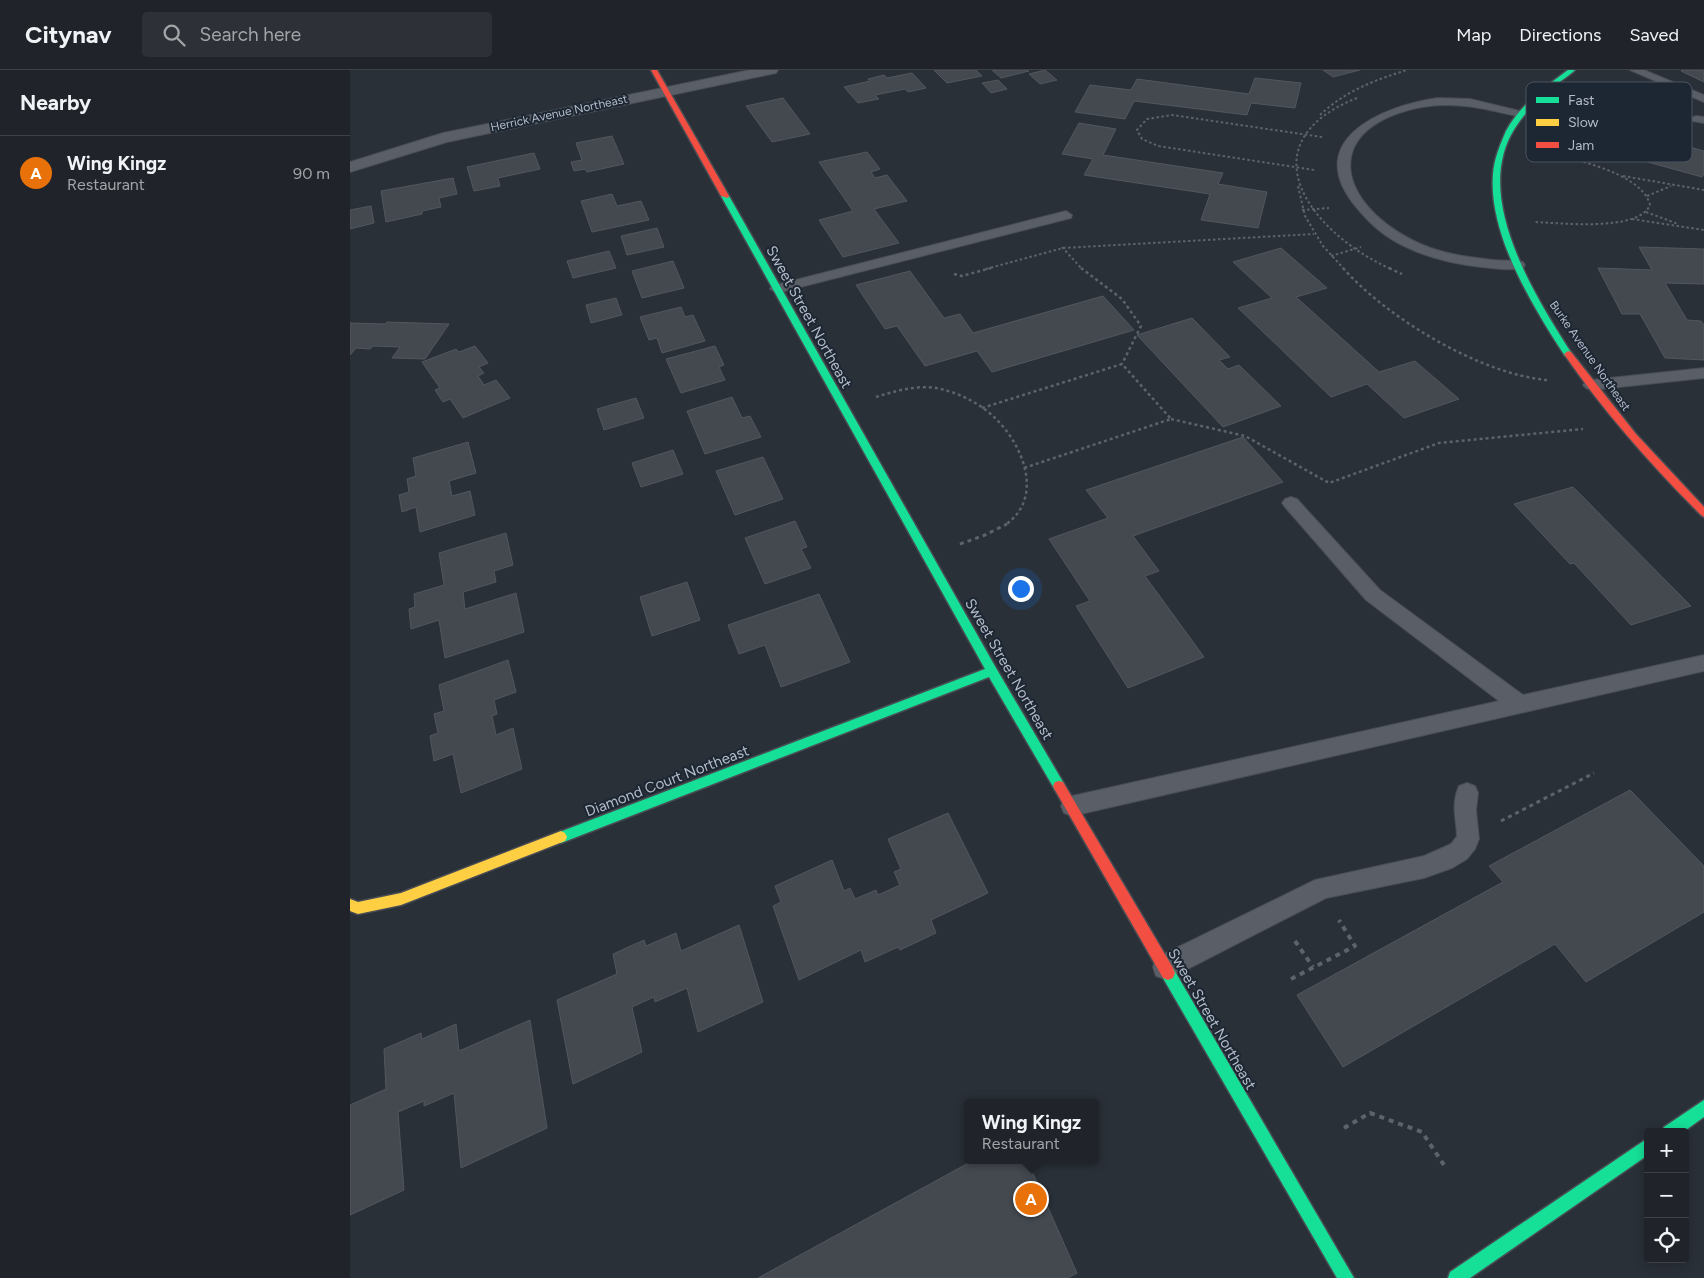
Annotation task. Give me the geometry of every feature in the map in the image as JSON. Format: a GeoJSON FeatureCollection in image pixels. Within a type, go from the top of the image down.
{"type":"FeatureCollection","features":[{"type":"Feature","properties":{"kind":"street","name":"Sweet Street Northeast"},"geometry":{"type":"LineString","coordinates":[[654,70],[926,556],[1346,1278]]}},
{"type":"Feature","properties":{"kind":"street","name":"Herrick Avenue Northeast"},"geometry":{"type":"LineString","coordinates":[[350,167],[443,138],[771,70]]}},
{"type":"Feature","properties":{"kind":"street","name":"Burke Avenue Northeast"},"geometry":{"type":"LineString","coordinates":[[1553,82],[1572,70]]}},
{"type":"Feature","properties":{"kind":"street","name":"Burke Avenue Northeast"},"geometry":{"type":"LineString","coordinates":[[1526,106],[1503,144],[1495,180],[1500,219],[1518,266],[1558,337],[1588,381],[1622,425],[1655,463],[1704,513]]}},
{"type":"Feature","properties":{"kind":"street","name":"Diamond Court Northeast"},"geometry":{"type":"LineString","coordinates":[[350,905],[358,908],[401,899],[992,671]]}},
{"type":"Feature","properties":{"kind":"street"},"geometry":{"type":"LineString","coordinates":[[1675,1128],[1704,1108]]}},
{"type":"Feature","properties":{"kind":"street"},"geometry":{"type":"LineString","coordinates":[[1456,1278],[1644,1149]]}},
{"type":"Feature","properties":{"kind":"lane"},"geometry":{"type":"LineString","coordinates":[[1635,70],[1664,82]]}},
{"type":"Feature","properties":{"kind":"lane"},"geometry":{"type":"LineString","coordinates":[[1692,94],[1704,99]]}},
{"type":"Feature","properties":{"kind":"lane"},"geometry":{"type":"LineString","coordinates":[[1518,266],[1458,261],[1414,247],[1394,236],[1375,221],[1349,190],[1344,174],[1344,157],[1350,141],[1360,129],[1396,111],[1434,102],[1471,102],[1520,114]]}},
{"type":"Feature","properties":{"kind":"lane"},"geometry":{"type":"LineString","coordinates":[[777,289],[1066,215]]}},
{"type":"Feature","properties":{"kind":"lane"},"geometry":{"type":"LineString","coordinates":[[1588,381],[1704,373]]}},
{"type":"Feature","properties":{"kind":"lane"},"geometry":{"type":"LineString","coordinates":[[1291,503],[1373,595],[1520,705]]}},
{"type":"Feature","properties":{"kind":"lane"},"geometry":{"type":"LineString","coordinates":[[1072,806],[1704,663]]}},
{"type":"Feature","properties":{"kind":"lane"},"geometry":{"type":"LineString","coordinates":[[1165,967],[1323,888],[1339,883],[1401,874],[1438,862],[1457,852],[1464,847],[1468,840],[1464,814],[1467,792]]}},
{"type":"Feature","properties":{"kind":"path"},"geometry":{"type":"LineString","coordinates":[[1407,70],[1355,90],[1334,102],[1314,122],[1306,134],[1299,150],[1296,167],[1302,210],[1314,234],[1347,275],[1369,293],[1420,328],[1452,347],[1488,365],[1528,378],[1588,381]]}},
{"type":"Feature","properties":{"kind":"path"},"geometry":{"type":"LineString","coordinates":[[1314,122],[1327,112],[1358,98]]}},
{"type":"Feature","properties":{"kind":"path"},"geometry":{"type":"LineString","coordinates":[[1344,174],[1158,146],[1142,139],[1137,130],[1142,122],[1164,115],[1350,141]]}},
{"type":"Feature","properties":{"kind":"path"},"geometry":{"type":"LineString","coordinates":[[1503,144],[1526,149]]}},
{"type":"Feature","properties":{"kind":"path"},"geometry":{"type":"LineString","coordinates":[[1582,162],[1621,176],[1704,190]]}},
{"type":"Feature","properties":{"kind":"path"},"geometry":{"type":"LineString","coordinates":[[1621,176],[1647,196],[1650,202],[1650,207],[1646,212],[1631,219]]}},
{"type":"Feature","properties":{"kind":"path"},"geometry":{"type":"LineString","coordinates":[[1298,181],[1311,209],[1337,236],[1373,261],[1408,276]]}},
{"type":"Feature","properties":{"kind":"path"},"geometry":{"type":"LineString","coordinates":[[1647,196],[1673,185]]}},
{"type":"Feature","properties":{"kind":"path"},"geometry":{"type":"LineString","coordinates":[[1646,212],[1686,227]]}},
{"type":"Feature","properties":{"kind":"path"},"geometry":{"type":"LineString","coordinates":[[1500,219],[1573,224],[1593,224],[1631,219],[1704,230]]}},
{"type":"Feature","properties":{"kind":"path"},"geometry":{"type":"LineString","coordinates":[[982,408],[1122,364],[1141,326],[1122,299],[1082,269],[1040,221]]}},
{"type":"Feature","properties":{"kind":"path"},"geometry":{"type":"LineString","coordinates":[[946,272],[962,276],[1063,248],[1314,234]]}},
{"type":"Feature","properties":{"kind":"path"},"geometry":{"type":"LineString","coordinates":[[1122,364],[1171,419]]}},
{"type":"Feature","properties":{"kind":"path"},"geometry":{"type":"LineString","coordinates":[[843,407],[904,389],[936,388],[953,392],[982,408],[998,420],[1011,434],[1020,451],[1027,482],[1022,510],[997,530],[926,556]]}},
{"type":"Feature","properties":{"kind":"path"},"geometry":{"type":"LineString","coordinates":[[1024,468],[1171,419],[1245,436],[1329,483],[1439,443],[1622,425]]}},
{"type":"Feature","properties":{"kind":"path"},"geometry":{"type":"LineString","coordinates":[[1344,1128],[1370,1113],[1422,1132],[1444,1165]]}},
{"type":"Feature","properties":{"kind":"building"},"geometry":{"type":"Polygon","coordinates":[[[934,70],[976,70],[982,76],[947,83],[934,70]]]}},
{"type":"Feature","properties":{"kind":"building"},"geometry":{"type":"Polygon","coordinates":[[[992,70],[1027,70],[1029,71],[1001,78],[992,70]]]}},
{"type":"Feature","properties":{"kind":"building"},"geometry":{"type":"Polygon","coordinates":[[[1045,70],[1057,80],[1040,84],[1029,74],[1045,70]]]}},
{"type":"Feature","properties":{"kind":"building"},"geometry":{"type":"Polygon","coordinates":[[[1323,70],[1360,70],[1333,77],[1323,70]]]}},
{"type":"Feature","properties":{"kind":"building"},"geometry":{"type":"Polygon","coordinates":[[[1704,70],[1704,82],[1681,71],[1704,70]]]}},
{"type":"Feature","properties":{"kind":"building"},"geometry":{"type":"Polygon","coordinates":[[[912,73],[926,88],[908,92],[905,89],[875,95],[879,99],[858,103],[844,87],[870,81],[868,79],[884,75],[887,78],[912,73]]]}},
{"type":"Feature","properties":{"kind":"building"},"geometry":{"type":"Polygon","coordinates":[[[1255,78],[1301,83],[1295,108],[1251,103],[1247,115],[1134,101],[1125,119],[1075,112],[1090,85],[1131,90],[1137,79],[1249,94],[1255,78]]]}},
{"type":"Feature","properties":{"kind":"building"},"geometry":{"type":"Polygon","coordinates":[[[998,80],[1007,89],[991,93],[982,83],[998,80]]]}},
{"type":"Feature","properties":{"kind":"building"},"geometry":{"type":"Polygon","coordinates":[[[783,98],[810,134],[772,142],[746,106],[783,98]]]}},
{"type":"Feature","properties":{"kind":"building"},"geometry":{"type":"Polygon","coordinates":[[[1079,123],[1116,129],[1103,155],[1223,173],[1218,184],[1267,192],[1258,228],[1201,220],[1210,194],[1084,175],[1093,159],[1062,154],[1079,123]]]}},
{"type":"Feature","properties":{"kind":"building"},"geometry":{"type":"Polygon","coordinates":[[[612,136],[624,164],[587,172],[585,169],[574,171],[571,162],[582,160],[576,143],[612,136]]]}},
{"type":"Feature","properties":{"kind":"building"},"geometry":{"type":"Polygon","coordinates":[[[1692,148],[1704,151],[1704,174],[1702,177],[1648,162],[1692,162],[1692,148]]]}},
{"type":"Feature","properties":{"kind":"building"},"geometry":{"type":"Polygon","coordinates":[[[867,152],[880,169],[871,172],[875,178],[887,175],[907,201],[874,209],[899,243],[843,257],[819,220],[853,211],[819,162],[867,152]]]}},
{"type":"Feature","properties":{"kind":"building"},"geometry":{"type":"Polygon","coordinates":[[[534,153],[540,169],[498,178],[500,186],[474,191],[467,167],[534,153]]]}},
{"type":"Feature","properties":{"kind":"building"},"geometry":{"type":"Polygon","coordinates":[[[453,178],[457,194],[439,198],[441,207],[422,211],[422,214],[386,222],[381,191],[453,178]]]}},
{"type":"Feature","properties":{"kind":"building"},"geometry":{"type":"Polygon","coordinates":[[[612,194],[617,206],[641,201],[649,220],[592,232],[581,201],[612,194]]]}},
{"type":"Feature","properties":{"kind":"building"},"geometry":{"type":"Polygon","coordinates":[[[371,206],[374,223],[350,229],[350,210],[371,206]]]}},
{"type":"Feature","properties":{"kind":"building"},"geometry":{"type":"Polygon","coordinates":[[[657,228],[664,247],[627,255],[621,236],[657,228]]]}},
{"type":"Feature","properties":{"kind":"building"},"geometry":{"type":"Polygon","coordinates":[[[1639,247],[1704,249],[1704,284],[1665,283],[1687,320],[1701,321],[1704,325],[1704,360],[1665,358],[1640,314],[1622,314],[1598,268],[1652,270],[1639,247]]]}},
{"type":"Feature","properties":{"kind":"building"},"geometry":{"type":"Polygon","coordinates":[[[1281,248],[1327,288],[1296,297],[1379,372],[1415,361],[1459,399],[1404,418],[1367,384],[1331,397],[1238,308],[1272,298],[1233,262],[1281,248]]]}},
{"type":"Feature","properties":{"kind":"building"},"geometry":{"type":"Polygon","coordinates":[[[609,251],[616,268],[573,278],[567,261],[609,251]]]}},
{"type":"Feature","properties":{"kind":"building"},"geometry":{"type":"Polygon","coordinates":[[[673,261],[684,288],[642,298],[632,271],[673,261]]]}},
{"type":"Feature","properties":{"kind":"building"},"geometry":{"type":"Polygon","coordinates":[[[910,271],[944,318],[960,314],[973,333],[1103,296],[1134,330],[992,372],[977,351],[925,366],[897,326],[885,329],[856,285],[910,271]]]}},
{"type":"Feature","properties":{"kind":"building"},"geometry":{"type":"Polygon","coordinates":[[[616,298],[622,315],[591,323],[586,305],[616,298]]]}},
{"type":"Feature","properties":{"kind":"building"},"geometry":{"type":"Polygon","coordinates":[[[681,307],[685,317],[693,315],[705,341],[662,353],[657,338],[649,340],[640,317],[681,307]]]}},
{"type":"Feature","properties":{"kind":"building"},"geometry":{"type":"Polygon","coordinates":[[[1192,318],[1230,357],[1219,360],[1228,369],[1239,365],[1281,406],[1223,427],[1137,335],[1192,318]]]}},
{"type":"Feature","properties":{"kind":"building"},"geometry":{"type":"Polygon","coordinates":[[[387,322],[449,324],[425,359],[392,358],[400,347],[373,346],[370,349],[356,348],[350,355],[350,323],[385,324],[387,322]]]}},
{"type":"Feature","properties":{"kind":"building"},"geometry":{"type":"Polygon","coordinates":[[[475,346],[488,363],[479,367],[484,373],[478,376],[484,385],[496,380],[510,398],[463,418],[450,399],[443,402],[435,390],[440,388],[422,362],[456,349],[459,352],[475,346]]]}},
{"type":"Feature","properties":{"kind":"building"},"geometry":{"type":"Polygon","coordinates":[[[715,346],[724,365],[719,367],[725,380],[681,393],[666,359],[715,346]]]}},
{"type":"Feature","properties":{"kind":"building"},"geometry":{"type":"Polygon","coordinates":[[[732,397],[742,418],[750,416],[761,437],[705,454],[687,411],[732,397]]]}},
{"type":"Feature","properties":{"kind":"building"},"geometry":{"type":"Polygon","coordinates":[[[636,398],[644,418],[604,430],[597,409],[636,398]]]}},
{"type":"Feature","properties":{"kind":"building"},"geometry":{"type":"Polygon","coordinates":[[[1243,437],[1283,482],[1133,536],[1159,571],[1145,576],[1204,657],[1128,688],[1076,606],[1090,601],[1049,539],[1108,518],[1086,490],[1243,437]]]}},
{"type":"Feature","properties":{"kind":"building"},"geometry":{"type":"Polygon","coordinates":[[[468,442],[476,473],[449,481],[452,496],[470,491],[475,515],[420,532],[416,507],[402,512],[399,495],[409,492],[407,479],[416,476],[413,458],[468,442]]]}},
{"type":"Feature","properties":{"kind":"building"},"geometry":{"type":"Polygon","coordinates":[[[673,450],[683,474],[641,487],[632,463],[673,450]]]}},
{"type":"Feature","properties":{"kind":"building"},"geometry":{"type":"Polygon","coordinates":[[[763,457],[783,499],[735,515],[716,471],[763,457]]]}},
{"type":"Feature","properties":{"kind":"building"},"geometry":{"type":"Polygon","coordinates":[[[1573,487],[1691,606],[1631,625],[1574,563],[1570,564],[1514,504],[1573,487]]]}},
{"type":"Feature","properties":{"kind":"building"},"geometry":{"type":"Polygon","coordinates":[[[795,521],[807,547],[801,549],[811,568],[765,584],[745,538],[795,521]]]}},
{"type":"Feature","properties":{"kind":"building"},"geometry":{"type":"Polygon","coordinates":[[[506,533],[513,565],[494,571],[496,582],[463,592],[465,609],[516,593],[524,632],[445,658],[439,620],[411,629],[409,609],[415,607],[414,594],[444,585],[439,553],[506,533]]]}},
{"type":"Feature","properties":{"kind":"building"},"geometry":{"type":"Polygon","coordinates":[[[687,582],[700,620],[652,636],[640,597],[687,582]]]}},
{"type":"Feature","properties":{"kind":"building"},"geometry":{"type":"Polygon","coordinates":[[[819,594],[850,662],[781,687],[765,645],[739,654],[728,625],[819,594]]]}},
{"type":"Feature","properties":{"kind":"building"},"geometry":{"type":"Polygon","coordinates":[[[508,660],[516,692],[494,700],[497,714],[492,716],[496,735],[513,728],[522,769],[461,793],[453,754],[434,761],[430,736],[438,733],[434,714],[444,711],[439,685],[508,660]]]}},
{"type":"Feature","properties":{"kind":"building"},"geometry":{"type":"Polygon","coordinates":[[[1630,790],[1704,866],[1704,912],[1586,982],[1555,944],[1343,1067],[1297,995],[1503,882],[1489,866],[1630,790]]]}},
{"type":"Feature","properties":{"kind":"building"},"geometry":{"type":"Polygon","coordinates":[[[948,813],[988,893],[931,920],[936,933],[900,950],[898,947],[865,962],[861,950],[799,980],[773,906],[781,902],[775,886],[832,860],[844,891],[850,888],[855,899],[876,890],[878,895],[900,885],[894,872],[901,869],[888,839],[948,813]]]}},
{"type":"Feature","properties":{"kind":"building"},"geometry":{"type":"Polygon","coordinates":[[[739,925],[763,1002],[698,1032],[687,988],[655,1002],[654,997],[632,1007],[642,1052],[573,1084],[557,1000],[617,974],[613,954],[644,940],[646,946],[676,933],[681,951],[739,925]]]}},
{"type":"Feature","properties":{"kind":"building"},"geometry":{"type":"Polygon","coordinates":[[[530,1020],[547,1128],[461,1168],[454,1093],[424,1106],[424,1101],[398,1112],[404,1190],[350,1215],[350,1105],[386,1089],[384,1049],[421,1033],[422,1039],[456,1024],[459,1051],[530,1020]]]}},
{"type":"Feature","properties":{"kind":"building"},"geometry":{"type":"Polygon","coordinates":[[[967,1164],[1029,1164],[1077,1273],[1068,1278],[758,1278],[967,1164]]]}},
{"type":"Feature","properties":{"kind":"traffic: fast"},"geometry":{"type":"LineString","coordinates":[[1556,82],[1572,70]]}},
{"type":"Feature","properties":{"kind":"traffic: fast"},"geometry":{"type":"LineString","coordinates":[[1526,108],[1510,129],[1501,151],[1496,175],[1497,200],[1504,228],[1515,258],[1553,331],[1568,354]]}},
{"type":"Feature","properties":{"kind":"traffic: fast"},"geometry":{"type":"LineString","coordinates":[[725,196],[992,671],[1059,786]]}},
{"type":"Feature","properties":{"kind":"traffic: fast"},"geometry":{"type":"LineString","coordinates":[[561,837],[992,671]]}},
{"type":"Feature","properties":{"kind":"traffic: fast"},"geometry":{"type":"LineString","coordinates":[[1168,973],[1346,1278]]}},
{"type":"Feature","properties":{"kind":"traffic: fast"},"geometry":{"type":"LineString","coordinates":[[1675,1128],[1704,1108]]}},
{"type":"Feature","properties":{"kind":"traffic: fast"},"geometry":{"type":"LineString","coordinates":[[1456,1278],[1644,1149]]}},
{"type":"Feature","properties":{"kind":"traffic: slow"},"geometry":{"type":"LineString","coordinates":[[350,905],[358,908],[401,899],[561,837]]}},
{"type":"Feature","properties":{"kind":"traffic: jam"},"geometry":{"type":"LineString","coordinates":[[654,70],[725,196]]}},
{"type":"Feature","properties":{"kind":"traffic: jam"},"geometry":{"type":"LineString","coordinates":[[1568,354],[1633,436],[1704,513]]}},
{"type":"Feature","properties":{"kind":"traffic: jam"},"geometry":{"type":"LineString","coordinates":[[1059,786],[1168,973]]}},
{"type":"Feature","properties":{"kind":"place","name":"Wing Kingz"},"geometry":{"type":"Point","coordinates":[1031,1199]}}]}
